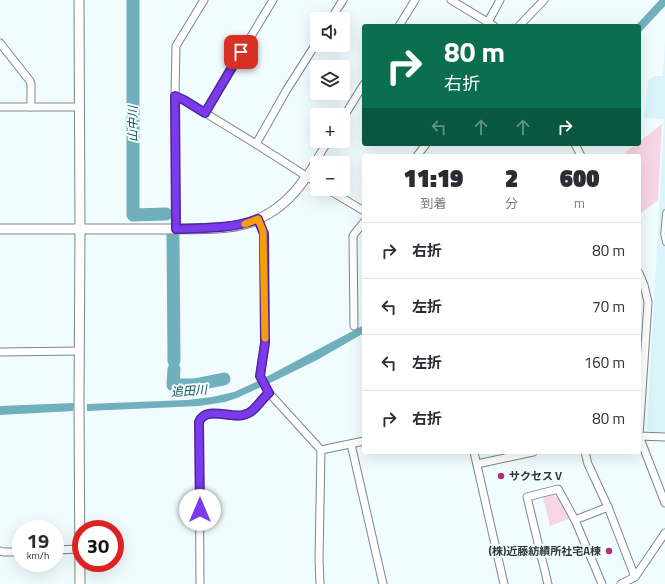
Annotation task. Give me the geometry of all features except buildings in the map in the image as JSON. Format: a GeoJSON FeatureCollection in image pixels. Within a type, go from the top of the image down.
{"type":"FeatureCollection","features":[{"type":"Feature","properties":{"kind":"street"},"geometry":{"type":"LineString","coordinates":[[80,0],[80,520]]}},
{"type":"Feature","properties":{"kind":"street"},"geometry":{"type":"LineString","coordinates":[[176,229],[176,46],[204,0]]}},
{"type":"Feature","properties":{"kind":"street"},"geometry":{"type":"LineString","coordinates":[[205,113],[273,0]]}},
{"type":"Feature","properties":{"kind":"street"},"geometry":{"type":"LineString","coordinates":[[335,12],[343,0]]}},
{"type":"Feature","properties":{"kind":"street"},"geometry":{"type":"LineString","coordinates":[[400,24],[415,0]]}},
{"type":"Feature","properties":{"kind":"street"},"geometry":{"type":"LineString","coordinates":[[451,0],[491,24],[500,0]]}},
{"type":"Feature","properties":{"kind":"street"},"geometry":{"type":"LineString","coordinates":[[521,24],[544,0]]}},
{"type":"Feature","properties":{"kind":"street"},"geometry":{"type":"LineString","coordinates":[[0,43],[30,81],[31,107]]}},
{"type":"Feature","properties":{"kind":"street"},"geometry":{"type":"LineString","coordinates":[[256,144],[286,91],[311,52]]}},
{"type":"Feature","properties":{"kind":"street"},"geometry":{"type":"LineString","coordinates":[[349,108],[362,87]]}},
{"type":"Feature","properties":{"kind":"street"},"geometry":{"type":"LineString","coordinates":[[175,96],[256,144],[310,179]]}},
{"type":"Feature","properties":{"kind":"street"},"geometry":{"type":"LineString","coordinates":[[0,107],[80,107]]}},
{"type":"Feature","properties":{"kind":"street"},"geometry":{"type":"LineString","coordinates":[[0,229],[176,229],[230,227],[248,223],[258,219],[284,203],[299,188],[324,148]]}},
{"type":"Feature","properties":{"kind":"street"},"geometry":{"type":"LineString","coordinates":[[339,196],[362,210]]}},
{"type":"Feature","properties":{"kind":"street"},"geometry":{"type":"LineString","coordinates":[[258,219],[264,234],[265,335],[260,376],[269,393],[321,450],[320,584]]}},
{"type":"Feature","properties":{"kind":"street"},"geometry":{"type":"LineString","coordinates":[[354,326],[353,236],[362,224]]}},
{"type":"Feature","properties":{"kind":"street"},"geometry":{"type":"LineString","coordinates":[[641,278],[648,302],[641,379]]}},
{"type":"Feature","properties":{"kind":"street"},"geometry":{"type":"LineString","coordinates":[[0,352],[80,351]]}},
{"type":"Feature","properties":{"kind":"street"},"geometry":{"type":"LineString","coordinates":[[200,584],[200,419],[208,414],[244,415],[254,409],[269,393]]}},
{"type":"Feature","properties":{"kind":"street"},"geometry":{"type":"LineString","coordinates":[[641,436],[665,437]]}},
{"type":"Feature","properties":{"kind":"street"},"geometry":{"type":"LineString","coordinates":[[321,450],[362,441]]}},
{"type":"Feature","properties":{"kind":"street"},"geometry":{"type":"LineString","coordinates":[[641,441],[665,504]]}},
{"type":"Feature","properties":{"kind":"street"},"geometry":{"type":"LineString","coordinates":[[350,444],[383,584]]}},
{"type":"Feature","properties":{"kind":"street"},"geometry":{"type":"LineString","coordinates":[[474,454],[504,584]]}},
{"type":"Feature","properties":{"kind":"street"},"geometry":{"type":"LineString","coordinates":[[476,464],[524,454]]}},
{"type":"Feature","properties":{"kind":"street"},"geometry":{"type":"LineString","coordinates":[[586,454],[588,464],[608,507],[635,577]]}},
{"type":"Feature","properties":{"kind":"street"},"geometry":{"type":"LineString","coordinates":[[548,584],[527,497],[558,490],[575,520],[602,584]]}},
{"type":"Feature","properties":{"kind":"street"},"geometry":{"type":"LineString","coordinates":[[575,520],[608,507]]}},
{"type":"Feature","properties":{"kind":"street"},"geometry":{"type":"LineString","coordinates":[[621,584],[635,577],[665,533]]}},
{"type":"Feature","properties":{"kind":"street"},"geometry":{"type":"LineString","coordinates":[[0,551],[12,552]]}},
{"type":"Feature","properties":{"kind":"street"},"geometry":{"type":"LineString","coordinates":[[80,572],[80,584]]}},
{"type":"Feature","properties":{"kind":"lane"},"geometry":{"type":"LineString","coordinates":[[665,212],[663,234],[665,243]]}},
{"type":"Feature","properties":{"kind":"shaded area"},"geometry":{"type":"Polygon","coordinates":[[[665,44],[665,433],[647,431],[664,119],[644,118],[648,81],[654,76],[663,76],[665,44]]]}},
{"type":"Feature","properties":{"kind":"shaded area"},"geometry":{"type":"Polygon","coordinates":[[[662,124],[658,200],[641,213],[641,154],[624,154],[634,146],[641,146],[641,140],[662,124]]]}},
{"type":"Feature","properties":{"kind":"shaded area"},"geometry":{"type":"Polygon","coordinates":[[[554,494],[555,497],[558,496],[569,519],[550,526],[543,497],[554,494]]]}},
{"type":"Feature","properties":{"kind":"water"},"geometry":{"type":"Polygon","coordinates":[[[362,326],[362,334],[317,360],[266,385],[264,378],[362,326]]]}},
{"type":"Feature","properties":{"kind":"water"},"geometry":{"type":"Polygon","coordinates":[[[258,381],[263,386],[225,402],[199,406],[87,411],[87,404],[187,400],[212,397],[234,392],[258,381]]]}},
{"type":"Feature","properties":{"kind":"water"},"geometry":{"type":"Polygon","coordinates":[[[74,403],[73,411],[0,415],[0,406],[74,403]]]}},
{"type":"Feature","properties":{"kind":"waterway","name":"山中川"},"geometry":{"type":"LineString","coordinates":[[133,0],[133,215],[166,214]]}},
{"type":"Feature","properties":{"kind":"waterway","name":"追田川"},"geometry":{"type":"LineString","coordinates":[[641,26],[665,0]]}},
{"type":"Feature","properties":{"kind":"waterway","name":"山中川"},"geometry":{"type":"LineString","coordinates":[[173,236],[174,361]]}},
{"type":"Feature","properties":{"kind":"waterway","name":"山中川"},"geometry":{"type":"LineString","coordinates":[[174,369],[173,385],[194,385],[224,379]]}},
{"type":"Feature","properties":{"kind":"slow traffic"},"geometry":{"type":"LineString","coordinates":[[245,224],[258,219],[264,234],[265,338]]}},
{"type":"Feature","properties":{"kind":"place","name":"サクセスⅤ"},"geometry":{"type":"Point","coordinates":[501,476]}},
{"type":"Feature","properties":{"kind":"place","name":"(株)近藤紡績所社宅A棟"},"geometry":{"type":"Point","coordinates":[609,551]}},
{"type":"Feature","properties":{"kind":"route"},"geometry":{"type":"LineString","coordinates":[[200,510],[200,419],[208,414],[244,415],[254,409],[269,393],[260,376],[265,343],[264,234],[258,219],[230,227],[176,229],[175,96],[205,113],[241,52]]}}]}
